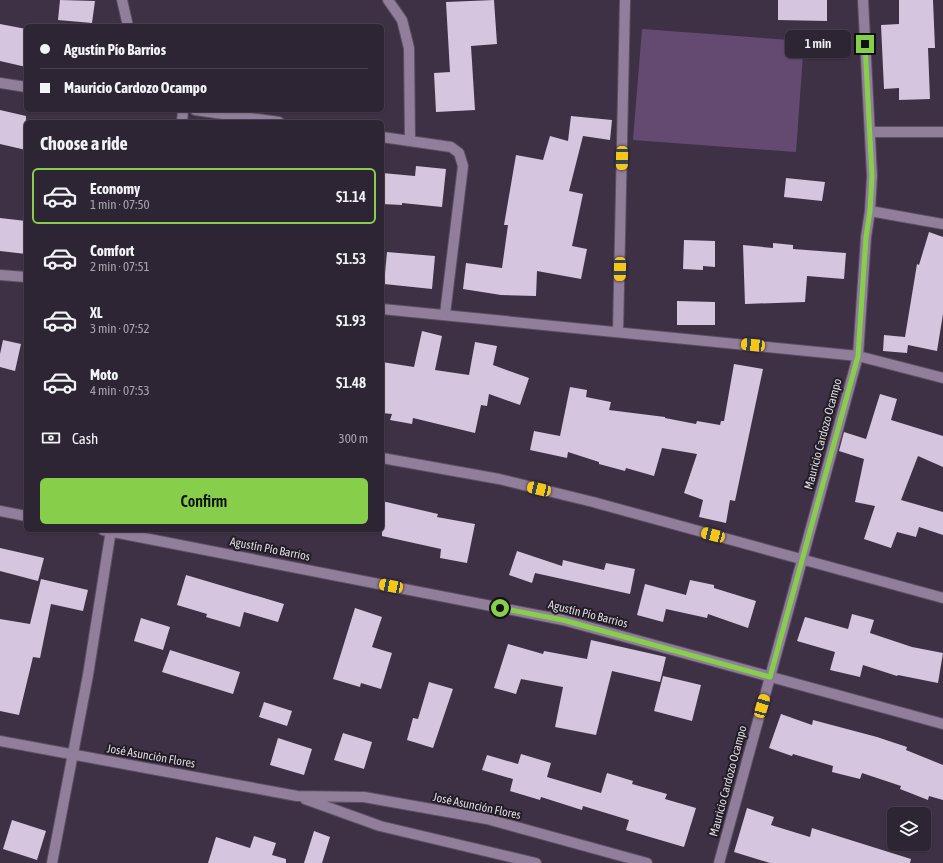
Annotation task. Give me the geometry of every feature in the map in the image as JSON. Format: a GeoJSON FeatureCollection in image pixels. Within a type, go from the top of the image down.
{"type":"FeatureCollection","features":[{"type":"Feature","properties":{"kind":"street"},"geometry":{"type":"LineString","coordinates":[[122,0],[128,24]]}},
{"type":"Feature","properties":{"kind":"street"},"geometry":{"type":"LineString","coordinates":[[388,0],[402,20],[409,48],[410,141]]}},
{"type":"Feature","properties":{"kind":"street"},"geometry":{"type":"LineString","coordinates":[[618,332],[625,0]]}},
{"type":"Feature","properties":{"kind":"street","name":"Mauricio Cardozo Ocampo"},"geometry":{"type":"LineString","coordinates":[[719,863],[858,356],[866,237],[870,211],[872,176],[863,0]]}},
{"type":"Feature","properties":{"kind":"street"},"geometry":{"type":"LineString","coordinates":[[0,83],[24,87]]}},
{"type":"Feature","properties":{"kind":"street"},"geometry":{"type":"LineString","coordinates":[[209,112],[265,120]]}},
{"type":"Feature","properties":{"kind":"street"},"geometry":{"type":"LineString","coordinates":[[870,132],[943,132]]}},
{"type":"Feature","properties":{"kind":"street"},"geometry":{"type":"LineString","coordinates":[[384,137],[451,147],[459,153],[463,166],[445,314]]}},
{"type":"Feature","properties":{"kind":"street"},"geometry":{"type":"LineString","coordinates":[[870,211],[943,224]]}},
{"type":"Feature","properties":{"kind":"street"},"geometry":{"type":"LineString","coordinates":[[0,275],[24,277]]}},
{"type":"Feature","properties":{"kind":"street"},"geometry":{"type":"LineString","coordinates":[[384,309],[858,356],[943,378]]}},
{"type":"Feature","properties":{"kind":"street"},"geometry":{"type":"LineString","coordinates":[[384,458],[499,479],[586,500],[943,598]]}},
{"type":"Feature","properties":{"kind":"street"},"geometry":{"type":"LineString","coordinates":[[0,511],[24,516]]}},
{"type":"Feature","properties":{"kind":"street"},"geometry":{"type":"LineString","coordinates":[[52,863],[71,755],[88,675],[108,532]]}},
{"type":"Feature","properties":{"kind":"street","name":"Agustín Pío Barrios"},"geometry":{"type":"LineString","coordinates":[[118,532],[563,620],[943,724]]}},
{"type":"Feature","properties":{"kind":"street","name":"José Asunción Flores"},"geometry":{"type":"LineString","coordinates":[[0,741],[298,796],[364,798],[487,819],[647,863]]}},
{"type":"Feature","properties":{"kind":"street","name":"José Asunción Flores"},"geometry":{"type":"LineString","coordinates":[[298,796],[380,826],[536,863]]}},
{"type":"Feature","properties":{"kind":"shaded area"},"geometry":{"type":"Polygon","coordinates":[[[642,29],[804,41],[796,152],[633,140],[642,29]]]}},
{"type":"Feature","properties":{"kind":"building"},"geometry":{"type":"Polygon","coordinates":[[[60,0],[95,1],[92,23],[58,20],[60,0]]]}},
{"type":"Feature","properties":{"kind":"building"},"geometry":{"type":"Polygon","coordinates":[[[494,0],[497,44],[471,46],[475,110],[436,112],[434,73],[450,72],[446,2],[494,0]]]}},
{"type":"Feature","properties":{"kind":"building"},"geometry":{"type":"Polygon","coordinates":[[[778,0],[827,0],[827,21],[778,20],[778,0]]]}},
{"type":"Feature","properties":{"kind":"building"},"geometry":{"type":"Polygon","coordinates":[[[899,0],[933,0],[935,48],[928,48],[930,99],[899,100],[899,88],[884,89],[881,25],[899,24],[899,0]]]}},
{"type":"Feature","properties":{"kind":"building"},"geometry":{"type":"Polygon","coordinates":[[[0,24],[24,29],[24,67],[0,61],[0,24]]]}},
{"type":"Feature","properties":{"kind":"building"},"geometry":{"type":"Polygon","coordinates":[[[0,110],[26,116],[26,120],[24,120],[24,150],[0,144],[0,110]]]}},
{"type":"Feature","properties":{"kind":"building"},"geometry":{"type":"Polygon","coordinates":[[[571,116],[612,120],[610,140],[583,136],[569,191],[583,194],[572,246],[587,249],[581,279],[537,271],[536,296],[501,295],[463,289],[466,263],[502,268],[508,225],[504,225],[516,155],[543,160],[550,136],[568,141],[571,116]]]}},
{"type":"Feature","properties":{"kind":"building"},"geometry":{"type":"Polygon","coordinates":[[[416,166],[446,169],[442,207],[402,203],[402,205],[384,204],[384,173],[415,176],[416,166]]]}},
{"type":"Feature","properties":{"kind":"building"},"geometry":{"type":"Polygon","coordinates":[[[786,178],[825,182],[822,201],[784,197],[786,178]]]}},
{"type":"Feature","properties":{"kind":"building"},"geometry":{"type":"Polygon","coordinates":[[[0,218],[24,221],[24,254],[0,251],[0,218]]]}},
{"type":"Feature","properties":{"kind":"building"},"geometry":{"type":"Polygon","coordinates":[[[929,232],[943,237],[943,314],[937,351],[908,345],[907,353],[883,351],[884,335],[905,337],[917,264],[919,265],[929,232]]]}},
{"type":"Feature","properties":{"kind":"building"},"geometry":{"type":"Polygon","coordinates":[[[684,240],[715,241],[715,267],[703,266],[703,270],[683,269],[684,240]]]}},
{"type":"Feature","properties":{"kind":"building"},"geometry":{"type":"Polygon","coordinates":[[[773,243],[793,245],[793,249],[846,253],[844,279],[807,276],[805,302],[745,304],[743,245],[773,248],[773,243]]]}},
{"type":"Feature","properties":{"kind":"building"},"geometry":{"type":"Polygon","coordinates":[[[387,252],[435,256],[432,289],[384,284],[387,252]]]}},
{"type":"Feature","properties":{"kind":"building"},"geometry":{"type":"Polygon","coordinates":[[[677,301],[715,302],[715,325],[677,325],[677,301]]]}},
{"type":"Feature","properties":{"kind":"building"},"geometry":{"type":"Polygon","coordinates":[[[422,331],[442,336],[435,370],[469,375],[475,342],[497,346],[493,365],[529,378],[520,405],[489,394],[487,406],[481,405],[475,433],[413,418],[412,424],[390,420],[392,414],[384,413],[384,362],[414,367],[422,331]]]}},
{"type":"Feature","properties":{"kind":"building"},"geometry":{"type":"Polygon","coordinates":[[[3,340],[21,344],[15,371],[0,367],[0,354],[3,340]]]}},
{"type":"Feature","properties":{"kind":"building"},"geometry":{"type":"Polygon","coordinates":[[[734,364],[763,369],[735,501],[730,500],[726,523],[699,517],[703,500],[684,493],[697,454],[662,448],[654,476],[626,468],[625,471],[599,464],[599,462],[568,452],[567,458],[530,450],[534,431],[560,436],[570,387],[587,390],[586,397],[611,402],[609,410],[665,417],[696,424],[697,421],[720,425],[721,421],[724,421],[734,364]]]}},
{"type":"Feature","properties":{"kind":"building"},"geometry":{"type":"Polygon","coordinates":[[[880,394],[897,399],[891,420],[943,436],[943,467],[918,456],[901,500],[943,512],[943,535],[919,527],[916,537],[897,532],[891,548],[864,539],[875,506],[855,502],[864,459],[839,451],[844,432],[866,439],[880,394]]]}},
{"type":"Feature","properties":{"kind":"building"},"geometry":{"type":"Polygon","coordinates":[[[384,501],[438,514],[437,517],[475,524],[467,563],[440,558],[441,549],[382,536],[382,532],[384,532],[384,501]]]}},
{"type":"Feature","properties":{"kind":"building"},"geometry":{"type":"Polygon","coordinates":[[[0,548],[44,558],[38,581],[0,571],[0,548]]]}},
{"type":"Feature","properties":{"kind":"building"},"geometry":{"type":"Polygon","coordinates":[[[517,551],[562,566],[563,560],[604,570],[606,563],[635,569],[630,594],[535,573],[532,583],[509,575],[517,551]]]}},
{"type":"Feature","properties":{"kind":"building"},"geometry":{"type":"Polygon","coordinates":[[[186,575],[284,604],[278,622],[244,612],[240,627],[206,617],[207,614],[177,605],[186,575]]]}},
{"type":"Feature","properties":{"kind":"building"},"geometry":{"type":"Polygon","coordinates":[[[41,579],[88,590],[83,611],[51,604],[40,658],[33,657],[19,715],[0,711],[0,619],[30,624],[41,579]]]}},
{"type":"Feature","properties":{"kind":"building"},"geometry":{"type":"Polygon","coordinates":[[[690,580],[714,585],[714,588],[756,601],[748,628],[708,614],[707,618],[666,609],[663,622],[637,615],[645,584],[686,595],[690,580]]]}},
{"type":"Feature","properties":{"kind":"building"},"geometry":{"type":"Polygon","coordinates":[[[355,608],[382,617],[372,647],[392,653],[381,689],[361,683],[360,687],[333,679],[355,608]]]}},
{"type":"Feature","properties":{"kind":"building"},"geometry":{"type":"Polygon","coordinates":[[[852,614],[874,620],[870,633],[912,647],[943,653],[938,683],[897,676],[863,665],[860,677],[830,670],[835,652],[797,641],[805,617],[848,629],[852,614]]]}},
{"type":"Feature","properties":{"kind":"building"},"geometry":{"type":"Polygon","coordinates":[[[141,618],[170,627],[163,650],[134,641],[141,618]]]}},
{"type":"Feature","properties":{"kind":"building"},"geometry":{"type":"Polygon","coordinates":[[[591,640],[666,657],[660,682],[612,671],[596,735],[555,727],[563,687],[521,679],[516,694],[494,688],[508,644],[543,654],[544,651],[587,659],[591,640]]]}},
{"type":"Feature","properties":{"kind":"building"},"geometry":{"type":"Polygon","coordinates":[[[170,650],[240,672],[233,694],[162,672],[170,650]]]}},
{"type":"Feature","properties":{"kind":"building"},"geometry":{"type":"Polygon","coordinates":[[[663,676],[701,685],[692,721],[654,711],[663,676]]]}},
{"type":"Feature","properties":{"kind":"building"},"geometry":{"type":"Polygon","coordinates":[[[429,682],[453,689],[433,748],[407,740],[413,718],[418,719],[429,682]]]}},
{"type":"Feature","properties":{"kind":"building"},"geometry":{"type":"Polygon","coordinates":[[[264,702],[292,711],[287,726],[259,717],[264,702]]]}},
{"type":"Feature","properties":{"kind":"building"},"geometry":{"type":"Polygon","coordinates":[[[781,714],[812,725],[813,720],[877,737],[907,747],[906,750],[943,765],[943,800],[929,796],[928,800],[900,789],[901,786],[862,773],[860,779],[832,772],[833,766],[793,754],[792,756],[769,748],[781,714]]]}},
{"type":"Feature","properties":{"kind":"building"},"geometry":{"type":"Polygon","coordinates":[[[343,733],[372,742],[364,769],[334,760],[343,733]]]}},
{"type":"Feature","properties":{"kind":"building"},"geometry":{"type":"Polygon","coordinates":[[[278,738],[312,749],[304,775],[270,765],[278,738]]]}},
{"type":"Feature","properties":{"kind":"building"},"geometry":{"type":"Polygon","coordinates":[[[521,754],[551,763],[547,777],[601,793],[607,773],[633,781],[632,784],[667,794],[665,799],[696,808],[684,847],[626,830],[629,820],[583,806],[582,810],[541,797],[540,800],[510,791],[513,779],[482,770],[487,755],[518,764],[521,754]]]}},
{"type":"Feature","properties":{"kind":"building"},"geometry":{"type":"Polygon","coordinates":[[[747,808],[774,817],[771,825],[810,837],[812,828],[911,859],[910,863],[770,863],[734,852],[747,808]]]}},
{"type":"Feature","properties":{"kind":"building"},"geometry":{"type":"Polygon","coordinates":[[[12,820],[46,831],[37,860],[3,849],[12,820]]]}},
{"type":"Feature","properties":{"kind":"building"},"geometry":{"type":"Polygon","coordinates":[[[314,831],[330,837],[322,863],[304,863],[314,831]]]}},
{"type":"Feature","properties":{"kind":"building"},"geometry":{"type":"Polygon","coordinates":[[[254,836],[276,843],[272,855],[286,859],[286,863],[208,863],[216,837],[250,848],[254,836]]]}},
{"type":"Feature","properties":{"kind":"route"},"geometry":{"type":"LineString","coordinates":[[500,608],[563,620],[770,677],[858,356],[866,237],[870,211],[872,176],[865,44]]}}]}
